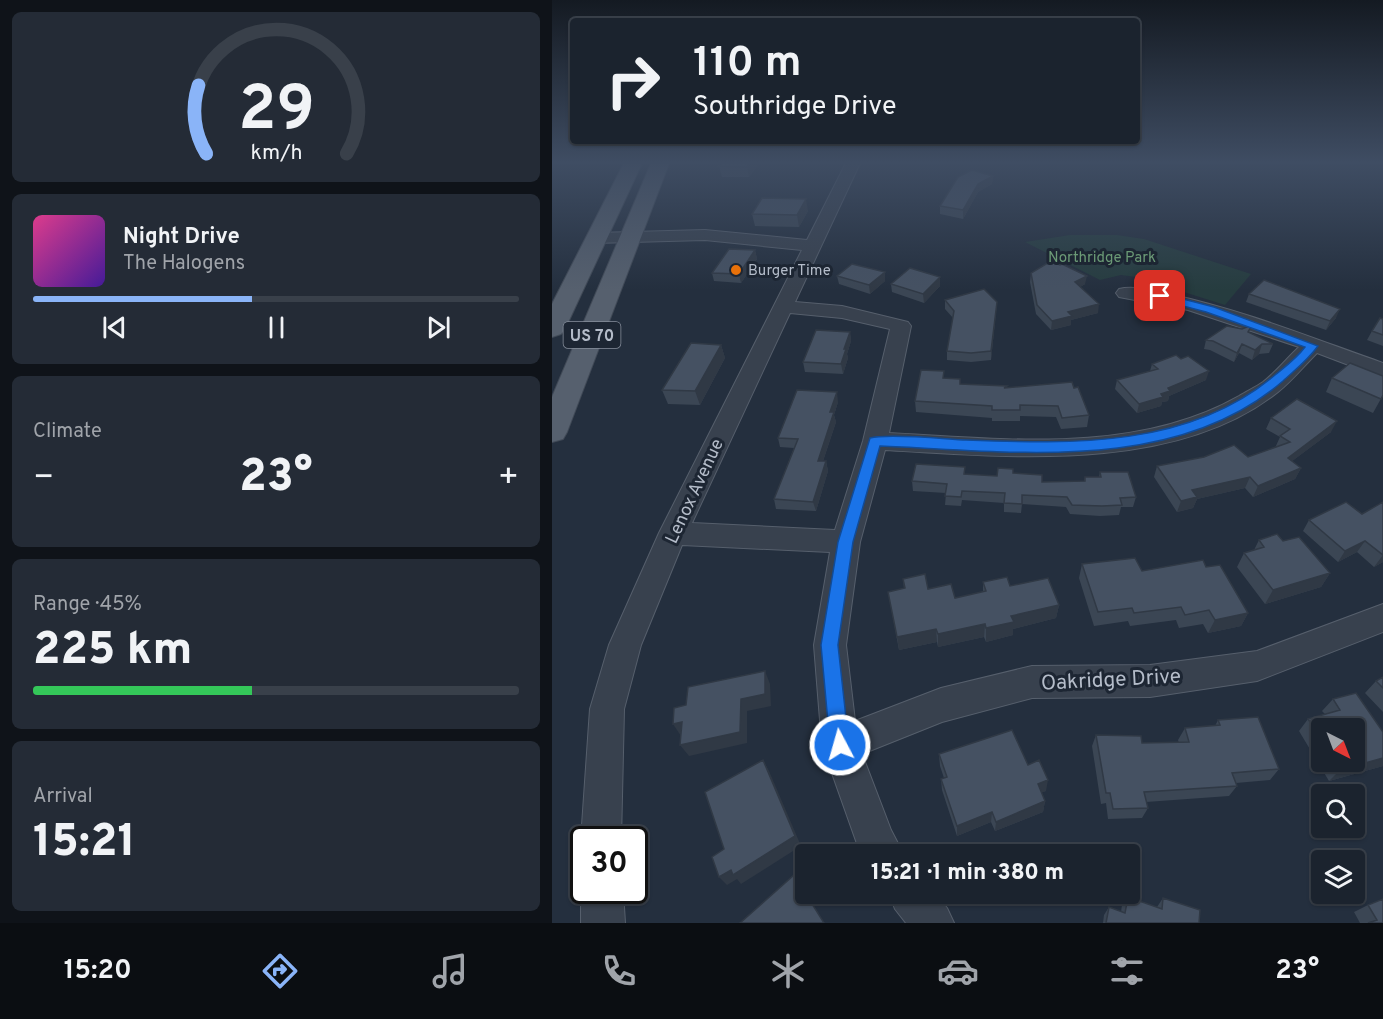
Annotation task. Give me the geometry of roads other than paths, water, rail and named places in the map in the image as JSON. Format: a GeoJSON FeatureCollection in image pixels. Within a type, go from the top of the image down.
{"type":"FeatureCollection","features":[{"type":"Feature","properties":{"kind":"main road","name":"US 70"},"geometry":{"type":"LineString","coordinates":[[552,329],[612,204]]}},
{"type":"Feature","properties":{"kind":"main road","name":"US 70"},"geometry":{"type":"LineString","coordinates":[[552,432],[645,204]]}},
{"type":"Feature","properties":{"kind":"street","name":"Lenox Avenue"},"geometry":{"type":"LineString","coordinates":[[602,826],[607,709],[625,645],[673,533],[832,204]]}},
{"type":"Feature","properties":{"kind":"street"},"geometry":{"type":"LineString","coordinates":[[595,238],[705,235],[810,246]]}},
{"type":"Feature","properties":{"kind":"street"},"geometry":{"type":"LineString","coordinates":[[1126,293],[1160,296],[1210,309],[1383,371]]}},
{"type":"Feature","properties":{"kind":"street"},"geometry":{"type":"LineString","coordinates":[[783,307],[842,312],[901,326],[875,441],[846,542],[830,645],[840,745],[877,844]]}},
{"type":"Feature","properties":{"kind":"street"},"geometry":{"type":"LineString","coordinates":[[875,441],[1032,447],[1100,445],[1165,436],[1195,427],[1258,396],[1304,357],[1312,346]]}},
{"type":"Feature","properties":{"kind":"street"},"geometry":{"type":"LineString","coordinates":[[673,533],[846,542]]}},
{"type":"Feature","properties":{"kind":"street","name":"Oakridge Drive"},"geometry":{"type":"LineString","coordinates":[[840,745],[941,705],[1032,682],[1150,681],[1257,666],[1383,618]]}},
{"type":"Feature","properties":{"kind":"street"},"geometry":{"type":"LineString","coordinates":[[602,904],[603,923]]}},
{"type":"Feature","properties":{"kind":"street"},"geometry":{"type":"LineString","coordinates":[[918,904],[932,923]]}},
{"type":"Feature","properties":{"kind":"place","name":"Burger Time"},"geometry":{"type":"Point","coordinates":[736,270]}},
{"type":"Feature","properties":{"kind":"park label","name":"Northridge Park"},"geometry":{"type":"Point","coordinates":[1102,257]}}]}
